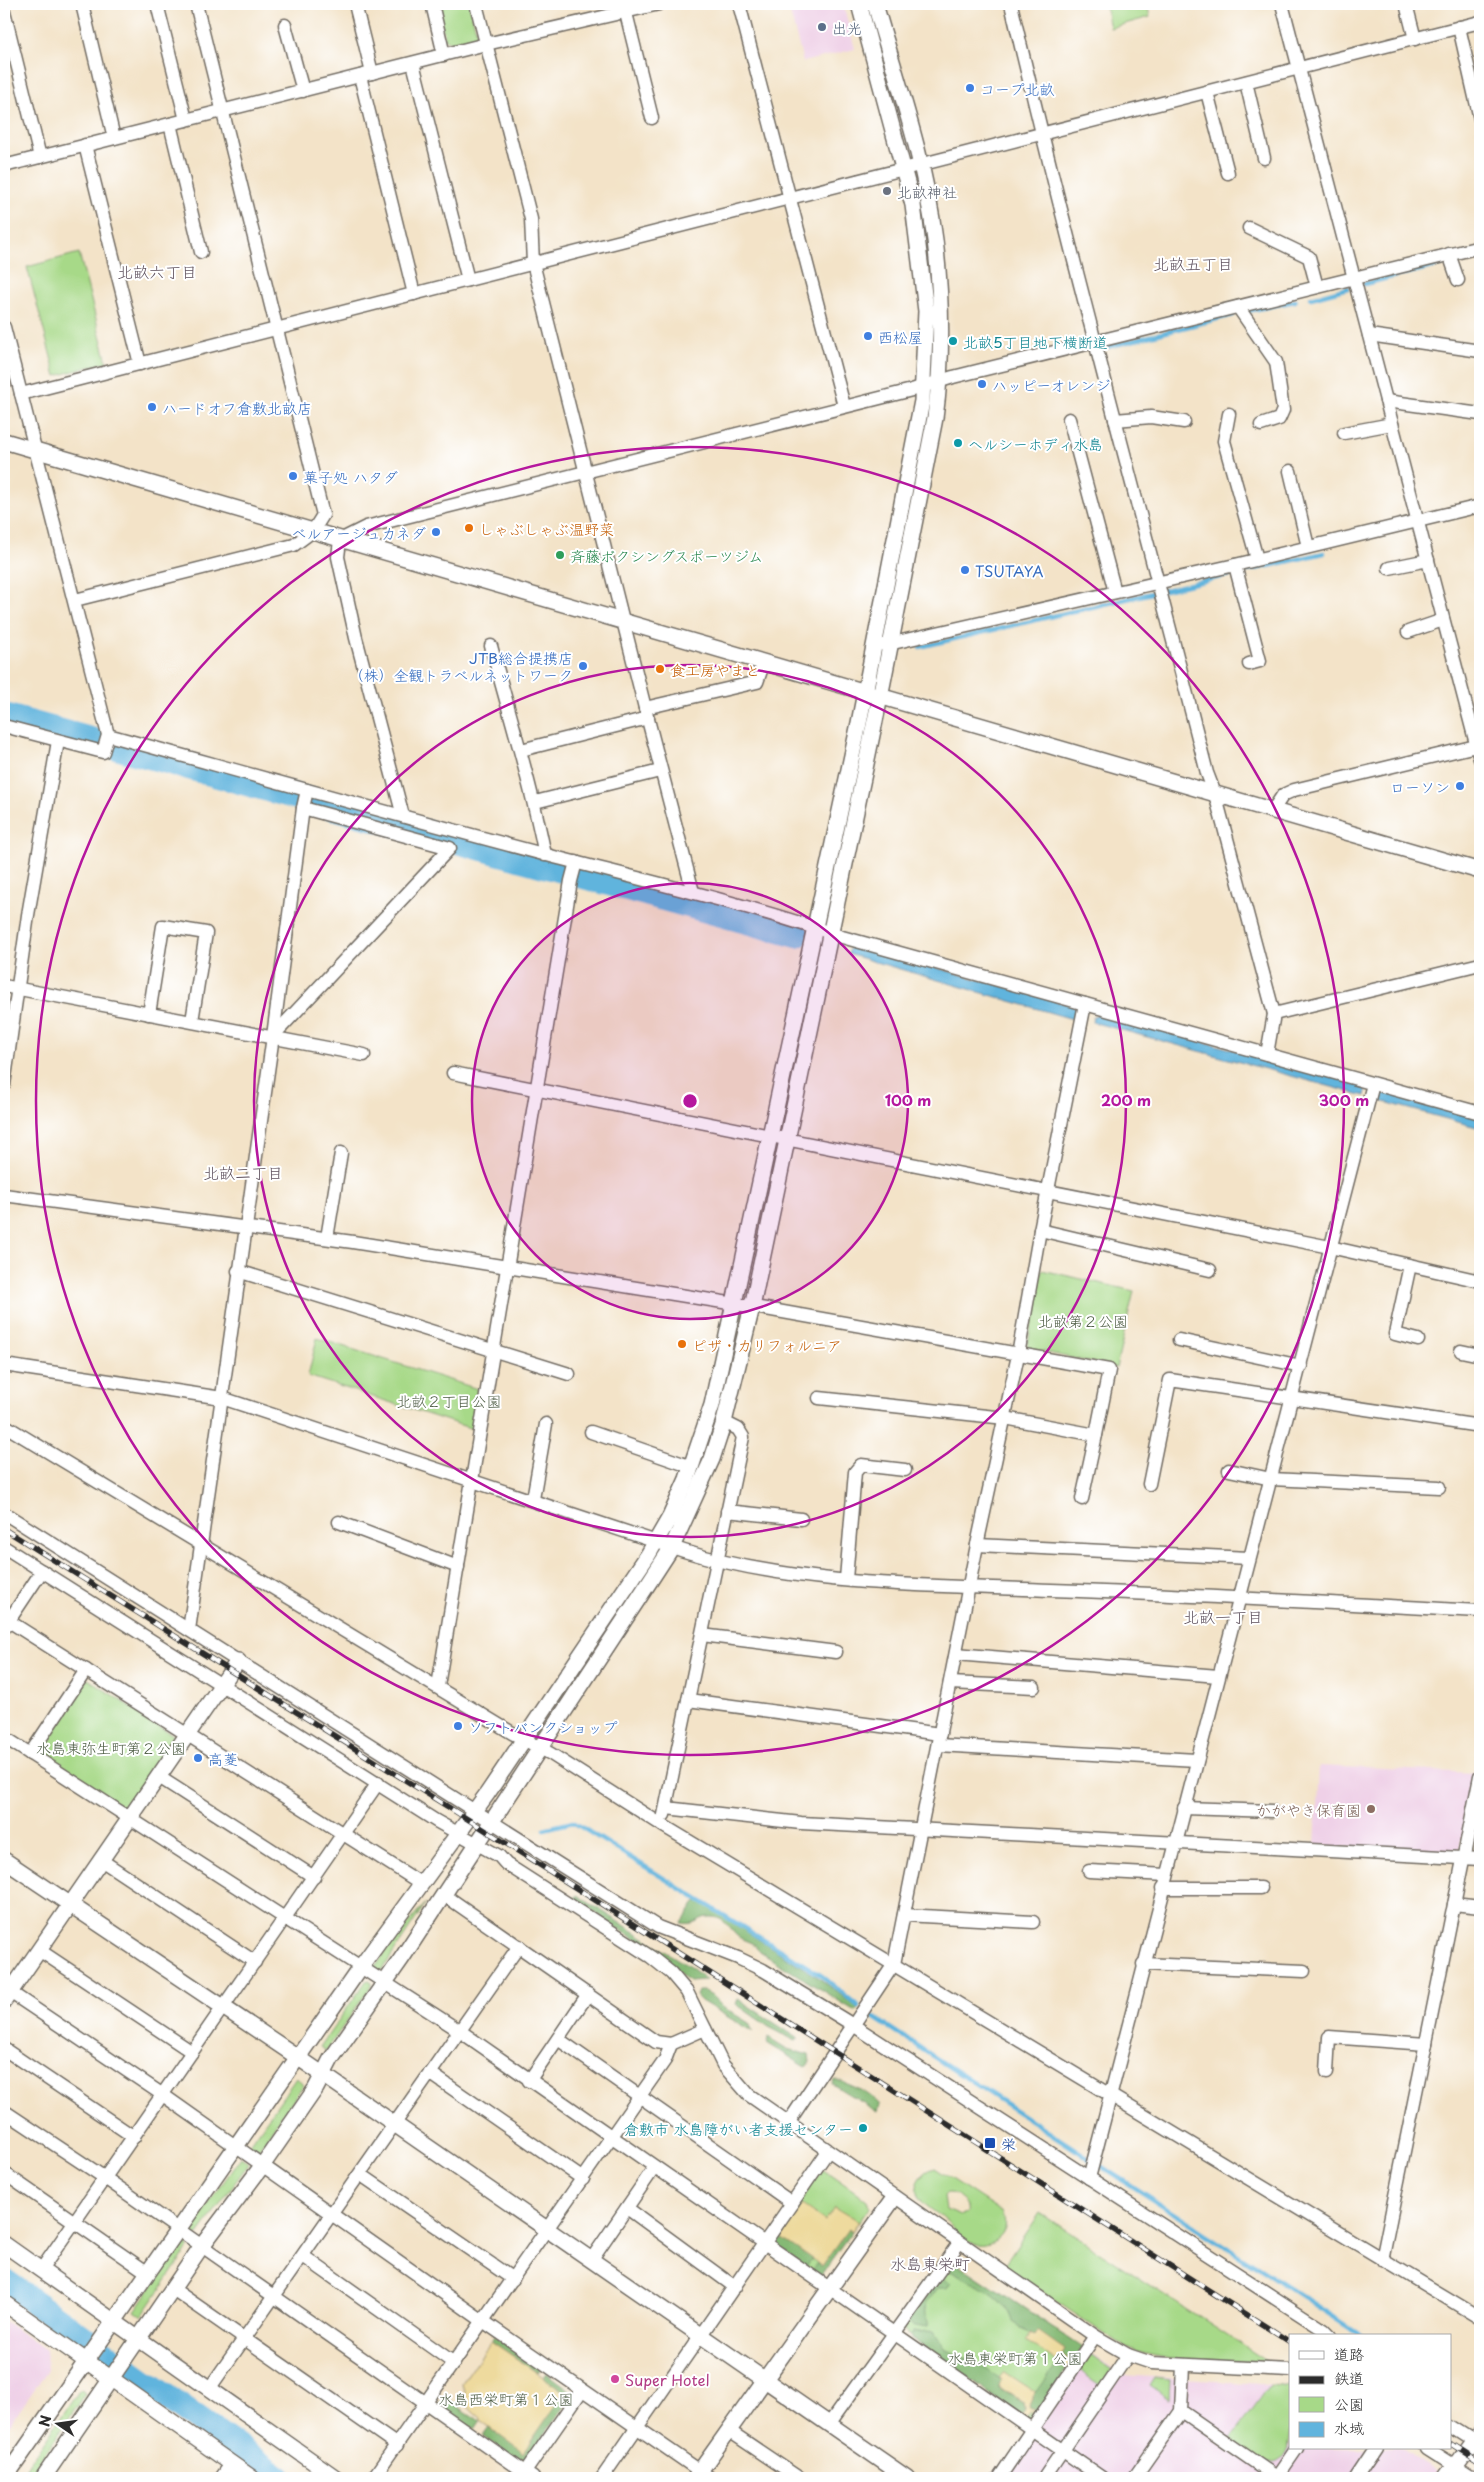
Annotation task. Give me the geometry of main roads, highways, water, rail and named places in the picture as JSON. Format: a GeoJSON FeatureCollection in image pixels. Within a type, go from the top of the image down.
{"type":"FeatureCollection","features":[{"type":"Feature","properties":{"kind":"water"},"geometry":{"type":"Polygon","coordinates":[[[851,944],[1074,1006],[1078,1011],[1076,1020],[848,954],[851,944]]]}},
{"type":"Feature","properties":{"kind":"water"},"geometry":{"type":"Polygon","coordinates":[[[1099,1013],[1362,1085],[1366,1091],[1365,1096],[1092,1022],[1093,1017],[1099,1013]]]}},
{"type":"Feature","properties":{"kind":"water"},"geometry":{"type":"Polygon","coordinates":[[[1386,1091],[1480,1117],[1480,1128],[1377,1100],[1379,1094],[1386,1091]]]}},
{"type":"Feature","properties":{"kind":"waterway"},"geometry":{"type":"LineString","coordinates":[[1364,284],[1480,255]]}},
{"type":"Feature","properties":{"kind":"waterway"},"geometry":{"type":"LineString","coordinates":[[1311,298],[1348,288]]}},
{"type":"Feature","properties":{"kind":"waterway"},"geometry":{"type":"LineString","coordinates":[[1248,311],[1295,301]]}},
{"type":"Feature","properties":{"kind":"waterway"},"geometry":{"type":"LineString","coordinates":[[1103,348],[1233,315]]}},
{"type":"Feature","properties":{"kind":"waterway"},"geometry":{"type":"LineString","coordinates":[[920,647],[1324,553]]}},
{"type":"Feature","properties":{"kind":"waterway"},"geometry":{"type":"LineString","coordinates":[[4,716],[797,935]]}},
{"type":"Feature","properties":{"kind":"waterway"},"geometry":{"type":"LineString","coordinates":[[544,1829],[573,1822],[822,1976],[858,2006]]}},
{"type":"Feature","properties":{"kind":"waterway"},"geometry":{"type":"LineString","coordinates":[[873,2017],[1090,2159]]}},
{"type":"Feature","properties":{"kind":"waterway"},"geometry":{"type":"LineString","coordinates":[[1099,2165],[1360,2334]]}},
{"type":"Feature","properties":{"kind":"waterway"},"geometry":{"type":"LineString","coordinates":[[4,2271],[297,2478]]}},
{"type":"Feature","properties":{"kind":"waterway"},"geometry":{"type":"LineString","coordinates":[[4,2281],[280,2478]]}},
{"type":"Feature","properties":{"kind":"railway"},"geometry":{"type":"LineString","coordinates":[[4,1529],[477,1825],[1289,2341]]}},
{"type":"Feature","properties":{"kind":"railway"},"geometry":{"type":"LineString","coordinates":[[1452,2445],[1480,2463]]}},
{"type":"Feature","properties":{"kind":"place","name":"出光"},"geometry":{"type":"Point","coordinates":[822,27]}},
{"type":"Feature","properties":{"kind":"place","name":"コープ北畝"},"geometry":{"type":"Point","coordinates":[970,88]}},
{"type":"Feature","properties":{"kind":"place","name":"北畝神社"},"geometry":{"type":"Point","coordinates":[887,191]}},
{"type":"Feature","properties":{"kind":"place","name":"西松屋"},"geometry":{"type":"Point","coordinates":[868,336]}},
{"type":"Feature","properties":{"kind":"place","name":"北畝5丁目地下横断道"},"geometry":{"type":"Point","coordinates":[953,341]}},
{"type":"Feature","properties":{"kind":"place","name":"ハッピーオレンジ"},"geometry":{"type":"Point","coordinates":[982,384]}},
{"type":"Feature","properties":{"kind":"place","name":"ハードオフ倉敷北畝店"},"geometry":{"type":"Point","coordinates":[152,407]}},
{"type":"Feature","properties":{"kind":"place","name":"ヘルシーホディ水島"},"geometry":{"type":"Point","coordinates":[958,443]}},
{"type":"Feature","properties":{"kind":"place","name":"菓子処 ハタダ"},"geometry":{"type":"Point","coordinates":[293,476]}},
{"type":"Feature","properties":{"kind":"place","name":"しゃぶしゃぶ温野菜"},"geometry":{"type":"Point","coordinates":[469,528]}},
{"type":"Feature","properties":{"kind":"place","name":"ベルアージュカネダ"},"geometry":{"type":"Point","coordinates":[436,532]}},
{"type":"Feature","properties":{"kind":"place","name":"斉藤ボクシングスポーツジム"},"geometry":{"type":"Point","coordinates":[560,555]}},
{"type":"Feature","properties":{"kind":"place","name":"TSUTAYA"},"geometry":{"type":"Point","coordinates":[965,570]}},
{"type":"Feature","properties":{"kind":"place","name":"JTB総合提携店 （株）全観トラベルネットワーク"},"geometry":{"type":"Point","coordinates":[583,666]}},
{"type":"Feature","properties":{"kind":"place","name":"食工房やまと"},"geometry":{"type":"Point","coordinates":[660,669]}},
{"type":"Feature","properties":{"kind":"place","name":"ローソン"},"geometry":{"type":"Point","coordinates":[1460,786]}},
{"type":"Feature","properties":{"kind":"place","name":"ピザ・カリフォルニア"},"geometry":{"type":"Point","coordinates":[682,1344]}},
{"type":"Feature","properties":{"kind":"place","name":"ソフトバンクショップ"},"geometry":{"type":"Point","coordinates":[458,1726]}},
{"type":"Feature","properties":{"kind":"place","name":"高菱"},"geometry":{"type":"Point","coordinates":[198,1758]}},
{"type":"Feature","properties":{"kind":"place","name":"かがやき保育園"},"geometry":{"type":"Point","coordinates":[1371,1809]}},
{"type":"Feature","properties":{"kind":"place","name":"倉敷市 水島障がい者支援センター"},"geometry":{"type":"Point","coordinates":[863,2128]}},
{"type":"Feature","properties":{"kind":"place","name":"栄"},"geometry":{"type":"Point","coordinates":[990,2143]}},
{"type":"Feature","properties":{"kind":"place","name":"Super Hotel"},"geometry":{"type":"Point","coordinates":[615,2379]}},
{"type":"Feature","properties":{"kind":"district","name":"北畝五丁目"},"geometry":{"type":"Point","coordinates":[1193,263]}},
{"type":"Feature","properties":{"kind":"district","name":"北畝六丁目"},"geometry":{"type":"Point","coordinates":[157,271]}},
{"type":"Feature","properties":{"kind":"district","name":"北畝二丁目"},"geometry":{"type":"Point","coordinates":[243,1172]}},
{"type":"Feature","properties":{"kind":"district","name":"北畝一丁目"},"geometry":{"type":"Point","coordinates":[1223,1616]}},
{"type":"Feature","properties":{"kind":"district","name":"水島東栄町"},"geometry":{"type":"Point","coordinates":[930,2263]}},
{"type":"Feature","properties":{"kind":"park label","name":"北畝第２公園"},"geometry":{"type":"Point","coordinates":[1083,1320]}},
{"type":"Feature","properties":{"kind":"park label","name":"北畝２丁目公園"},"geometry":{"type":"Point","coordinates":[449,1400]}},
{"type":"Feature","properties":{"kind":"park label","name":"水島東弥生町第２公園"},"geometry":{"type":"Point","coordinates":[111,1747]}},
{"type":"Feature","properties":{"kind":"park label","name":"水島東栄町第１公園"},"geometry":{"type":"Point","coordinates":[1015,2357]}},
{"type":"Feature","properties":{"kind":"park label","name":"水島西栄町第１公園"},"geometry":{"type":"Point","coordinates":[506,2398]}}]}
